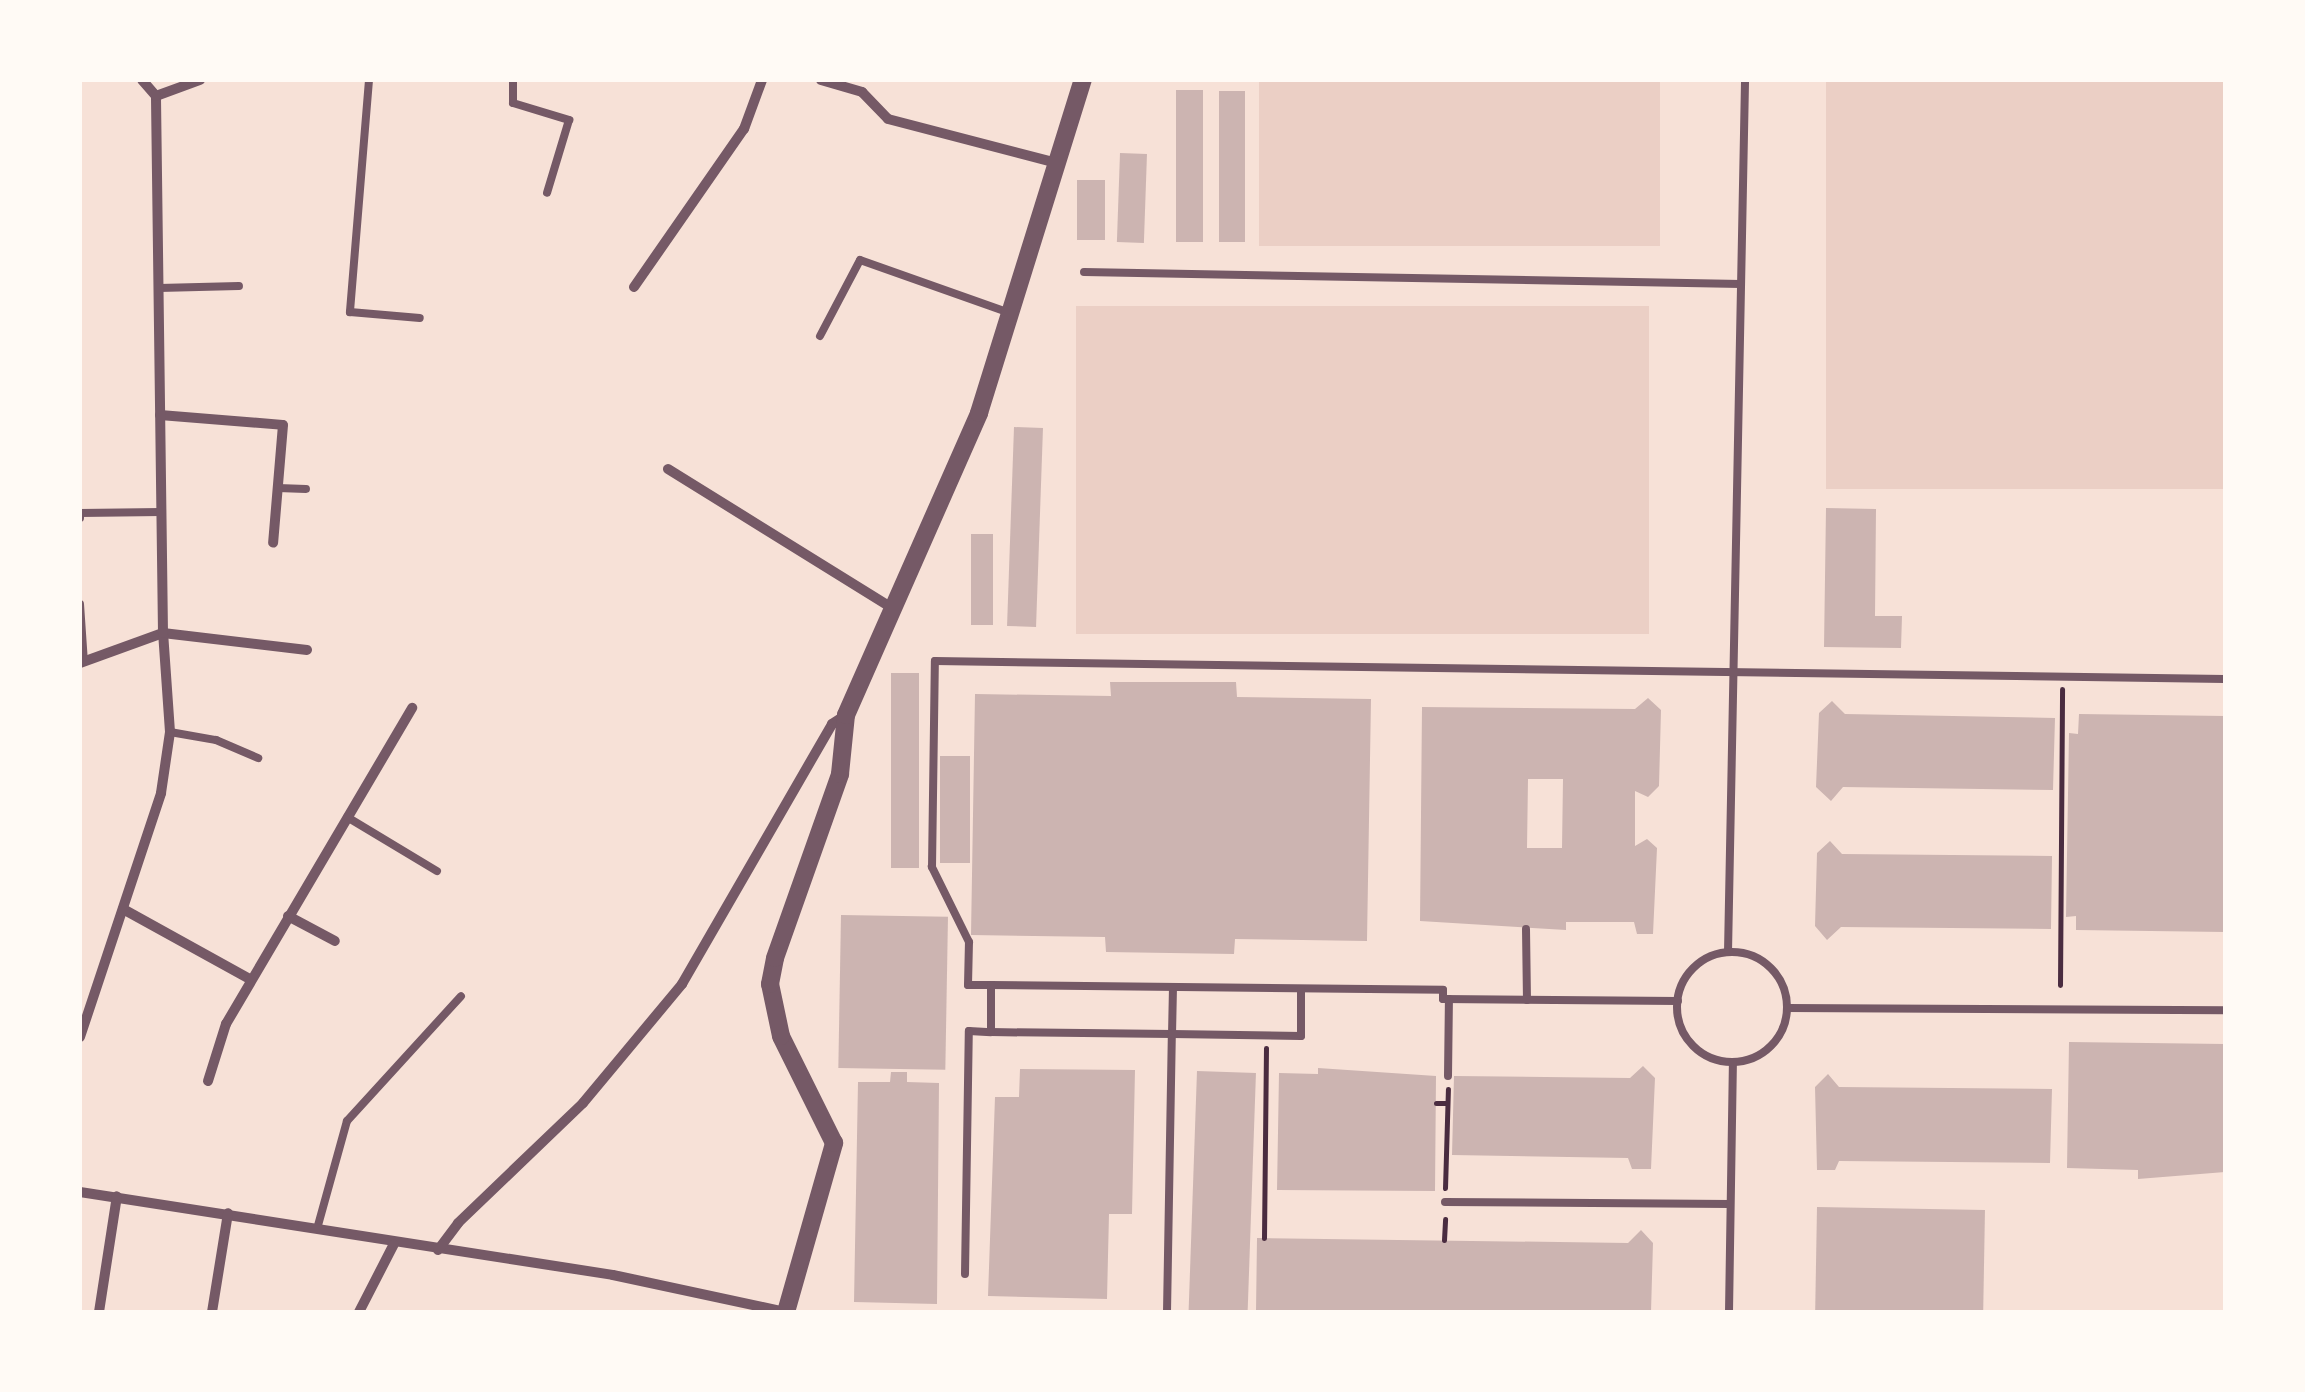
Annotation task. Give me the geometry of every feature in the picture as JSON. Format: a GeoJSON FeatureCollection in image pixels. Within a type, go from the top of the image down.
{"type":"FeatureCollection","features":[{"type":"Feature","properties":{"kind":"street"},"geometry":{"type":"LineString","coordinates":[[80,1038],[161,793],[170,732],[163,632],[156,96],[142,80]]}},
{"type":"Feature","properties":{"kind":"street"},"geometry":{"type":"LineString","coordinates":[[156,96],[200,80]]}},
{"type":"Feature","properties":{"kind":"street"},"geometry":{"type":"LineString","coordinates":[[634,286],[744,129],[762,80]]}},
{"type":"Feature","properties":{"kind":"street"},"geometry":{"type":"LineString","coordinates":[[821,80],[862,92],[888,119],[1057,162]]}},
{"type":"Feature","properties":{"kind":"street"},"geometry":{"type":"LineString","coordinates":[[80,1192],[228,1213],[394,1244],[614,1275],[786,1312],[834,1143],[780,1036],[770,984],[840,774],[846,715],[979,413],[1084,80]]}},
{"type":"Feature","properties":{"kind":"street"},"geometry":{"type":"LineString","coordinates":[[160,415],[283,425],[274,544]]}},
{"type":"Feature","properties":{"kind":"street"},"geometry":{"type":"LineString","coordinates":[[668,469],[894,610]]}},
{"type":"Feature","properties":{"kind":"street"},"geometry":{"type":"LineString","coordinates":[[82,662],[163,632],[307,650]]}},
{"type":"Feature","properties":{"kind":"street"},"geometry":{"type":"LineString","coordinates":[[208,1082],[226,1024],[250,979],[412,708]]}},
{"type":"Feature","properties":{"kind":"street"},"geometry":{"type":"LineString","coordinates":[[438,1250],[458,1223],[583,1103],[682,984],[832,724],[846,715]]}},
{"type":"Feature","properties":{"kind":"street"},"geometry":{"type":"LineString","coordinates":[[123,909],[250,979]]}},
{"type":"Feature","properties":{"kind":"street"},"geometry":{"type":"LineString","coordinates":[[288,916],[335,942]]}},
{"type":"Feature","properties":{"kind":"street"},"geometry":{"type":"LineString","coordinates":[[99,1312],[117,1196]]}},
{"type":"Feature","properties":{"kind":"street"},"geometry":{"type":"LineString","coordinates":[[212,1312],[228,1213]]}},
{"type":"Feature","properties":{"kind":"street"},"geometry":{"type":"LineString","coordinates":[[359,1312],[394,1244]]}},
{"type":"Feature","properties":{"kind":"lane"},"geometry":{"type":"LineString","coordinates":[[370,80],[350,312],[420,318]]}},
{"type":"Feature","properties":{"kind":"lane"},"geometry":{"type":"LineString","coordinates":[[513,80],[513,103],[569,120],[547,193]]}},
{"type":"Feature","properties":{"kind":"lane"},"geometry":{"type":"LineString","coordinates":[[1728,952],[1745,80]]}},
{"type":"Feature","properties":{"kind":"lane"},"geometry":{"type":"LineString","coordinates":[[820,336],[860,260],[1010,313]]}},
{"type":"Feature","properties":{"kind":"lane"},"geometry":{"type":"LineString","coordinates":[[1084,272],[1741,284]]}},
{"type":"Feature","properties":{"kind":"lane"},"geometry":{"type":"LineString","coordinates":[[158,288],[239,286]]}},
{"type":"Feature","properties":{"kind":"lane"},"geometry":{"type":"LineString","coordinates":[[278,488],[306,489]]}},
{"type":"Feature","properties":{"kind":"lane"},"geometry":{"type":"LineString","coordinates":[[80,518],[80,513],[162,512]]}},
{"type":"Feature","properties":{"kind":"lane"},"geometry":{"type":"LineString","coordinates":[[80,604],[82,662]]}},
{"type":"Feature","properties":{"kind":"lane"},"geometry":{"type":"LineString","coordinates":[[1448,1076],[1449,999],[1443,990],[968,985],[969,942],[932,867],[935,660],[2225,678]]}},
{"type":"Feature","properties":{"kind":"lane"},"geometry":{"type":"LineString","coordinates":[[170,732],[216,740],[258,758]]}},
{"type":"Feature","properties":{"kind":"lane"},"geometry":{"type":"LineString","coordinates":[[347,817],[437,872]]}},
{"type":"Feature","properties":{"kind":"lane"},"geometry":{"type":"LineString","coordinates":[[1526,929],[1527,1000]]}},
{"type":"Feature","properties":{"kind":"lane"},"geometry":{"type":"LineString","coordinates":[[1728,952],[1758,958],[1773,969],[1788,1008],[1778,1039],[1765,1051],[1733,1062],[1716,1059],[1688,1040],[1678,1002],[1689,972],[1728,952]]}},
{"type":"Feature","properties":{"kind":"lane"},"geometry":{"type":"LineString","coordinates":[[991,985],[991,1032]]}},
{"type":"Feature","properties":{"kind":"lane"},"geometry":{"type":"LineString","coordinates":[[1167,1312],[1173,987]]}},
{"type":"Feature","properties":{"kind":"lane"},"geometry":{"type":"LineString","coordinates":[[965,1274],[969,1031],[1301,1036],[1301,988]]}},
{"type":"Feature","properties":{"kind":"lane"},"geometry":{"type":"LineString","coordinates":[[317,1229],[347,1120],[461,996]]}},
{"type":"Feature","properties":{"kind":"lane"},"geometry":{"type":"LineString","coordinates":[[1449,999],[1678,1002]]}},
{"type":"Feature","properties":{"kind":"lane"},"geometry":{"type":"LineString","coordinates":[[1788,1008],[2225,1010]]}},
{"type":"Feature","properties":{"kind":"lane"},"geometry":{"type":"LineString","coordinates":[[1729,1312],[1733,1062]]}},
{"type":"Feature","properties":{"kind":"lane"},"geometry":{"type":"LineString","coordinates":[[1445,1202],[1730,1204]]}},
{"type":"Feature","properties":{"kind":"path"},"geometry":{"type":"LineString","coordinates":[[2060,985],[2062,676]]}},
{"type":"Feature","properties":{"kind":"path"},"geometry":{"type":"LineString","coordinates":[[1264,1238],[1266,1035]]}},
{"type":"Feature","properties":{"kind":"path"},"geometry":{"type":"LineString","coordinates":[[1444,1240],[1448,1076]]}},
{"type":"Feature","properties":{"kind":"path"},"geometry":{"type":"LineString","coordinates":[[1436,1103],[1447,1102]]}},
{"type":"Feature","properties":{"kind":"shaded area"},"geometry":{"type":"Polygon","coordinates":[[[1259,80],[1660,80],[1660,246],[1259,246],[1259,80]]]}},
{"type":"Feature","properties":{"kind":"shaded area"},"geometry":{"type":"Polygon","coordinates":[[[1826,80],[2225,80],[2225,489],[1826,489],[1826,80]]]}},
{"type":"Feature","properties":{"kind":"shaded area"},"geometry":{"type":"Polygon","coordinates":[[[1076,306],[1649,306],[1649,634],[1076,634],[1076,306]]]}},
{"type":"Feature","properties":{"kind":"building"},"geometry":{"type":"Polygon","coordinates":[[[1176,90],[1203,90],[1203,242],[1176,242],[1176,90]]]}},
{"type":"Feature","properties":{"kind":"building"},"geometry":{"type":"Polygon","coordinates":[[[1219,91],[1245,91],[1245,242],[1219,242],[1219,91]]]}},
{"type":"Feature","properties":{"kind":"building"},"geometry":{"type":"Polygon","coordinates":[[[1120,153],[1147,154],[1144,243],[1117,242],[1120,153]]]}},
{"type":"Feature","properties":{"kind":"building"},"geometry":{"type":"Polygon","coordinates":[[[1077,180],[1105,180],[1105,240],[1077,240],[1077,180]]]}},
{"type":"Feature","properties":{"kind":"building"},"geometry":{"type":"Polygon","coordinates":[[[1014,427],[1043,428],[1036,627],[1007,626],[1014,427]]]}},
{"type":"Feature","properties":{"kind":"building"},"geometry":{"type":"Polygon","coordinates":[[[1826,508],[1876,509],[1875,616],[1902,616],[1901,648],[1824,647],[1826,508]]]}},
{"type":"Feature","properties":{"kind":"building"},"geometry":{"type":"Polygon","coordinates":[[[971,534],[993,534],[993,625],[971,625],[971,534]]]}},
{"type":"Feature","properties":{"kind":"building"},"geometry":{"type":"Polygon","coordinates":[[[891,673],[919,673],[919,868],[891,868],[891,673]]]}},
{"type":"Feature","properties":{"kind":"building"},"geometry":{"type":"Polygon","coordinates":[[[1110,682],[1236,682],[1237,697],[1371,699],[1367,941],[1235,939],[1234,954],[1106,952],[1105,937],[971,935],[975,694],[1111,696],[1110,682]]]}},
{"type":"Feature","properties":{"kind":"building"},"geometry":{"type":"Polygon","coordinates":[[[1648,698],[1661,710],[1659,786],[1648,797],[1635,791],[1635,846],[1647,839],[1657,848],[1653,934],[1637,934],[1634,922],[1566,922],[1566,930],[1420,921],[1422,707],[1635,709],[1648,698]],[[1528,779],[1527,848],[1562,848],[1563,779],[1528,779]]]}},
{"type":"Feature","properties":{"kind":"building"},"geometry":{"type":"Polygon","coordinates":[[[1832,701],[1845,714],[2055,718],[2053,790],[1843,787],[1831,801],[1816,787],[1819,713],[1832,701]]]}},
{"type":"Feature","properties":{"kind":"building"},"geometry":{"type":"Polygon","coordinates":[[[2079,714],[2225,716],[2225,932],[2076,930],[2076,916],[2066,917],[2069,733],[2078,734],[2079,714]]]}},
{"type":"Feature","properties":{"kind":"building"},"geometry":{"type":"Polygon","coordinates":[[[940,756],[970,756],[970,863],[940,863],[940,756]]]}},
{"type":"Feature","properties":{"kind":"building"},"geometry":{"type":"Polygon","coordinates":[[[1830,841],[1842,854],[2052,856],[2051,929],[1841,927],[1827,940],[1815,926],[1817,853],[1830,841]]]}},
{"type":"Feature","properties":{"kind":"building"},"geometry":{"type":"Polygon","coordinates":[[[841,915],[948,917],[945,1070],[838,1068],[841,915]]]}},
{"type":"Feature","properties":{"kind":"building"},"geometry":{"type":"Polygon","coordinates":[[[2069,1042],[2225,1044],[2225,1172],[2138,1179],[2138,1170],[2067,1168],[2069,1042]]]}},
{"type":"Feature","properties":{"kind":"building"},"geometry":{"type":"Polygon","coordinates":[[[1643,1066],[1655,1078],[1651,1169],[1632,1169],[1628,1158],[1452,1155],[1454,1076],[1630,1078],[1643,1066]]]}},
{"type":"Feature","properties":{"kind":"building"},"geometry":{"type":"Polygon","coordinates":[[[1318,1068],[1436,1076],[1435,1191],[1277,1190],[1279,1073],[1318,1074],[1318,1068]]]}},
{"type":"Feature","properties":{"kind":"building"},"geometry":{"type":"Polygon","coordinates":[[[1020,1069],[1135,1070],[1132,1214],[1109,1214],[1107,1299],[988,1296],[995,1097],[1019,1097],[1020,1069]]]}},
{"type":"Feature","properties":{"kind":"building"},"geometry":{"type":"Polygon","coordinates":[[[1197,1071],[1256,1073],[1248,1312],[1189,1312],[1197,1071]]]}},
{"type":"Feature","properties":{"kind":"building"},"geometry":{"type":"Polygon","coordinates":[[[891,1072],[907,1072],[907,1082],[939,1083],[937,1304],[854,1302],[858,1082],[890,1082],[891,1072]]]}},
{"type":"Feature","properties":{"kind":"building"},"geometry":{"type":"Polygon","coordinates":[[[1828,1074],[1839,1087],[2052,1089],[2050,1163],[1839,1161],[1835,1170],[1817,1170],[1815,1087],[1828,1074]]]}},
{"type":"Feature","properties":{"kind":"building"},"geometry":{"type":"Polygon","coordinates":[[[1817,1207],[1985,1210],[1983,1312],[1815,1312],[1817,1207]]]}},
{"type":"Feature","properties":{"kind":"building"},"geometry":{"type":"Polygon","coordinates":[[[1641,1230],[1653,1243],[1651,1312],[1256,1312],[1257,1238],[1628,1243],[1641,1230]]]}}]}
